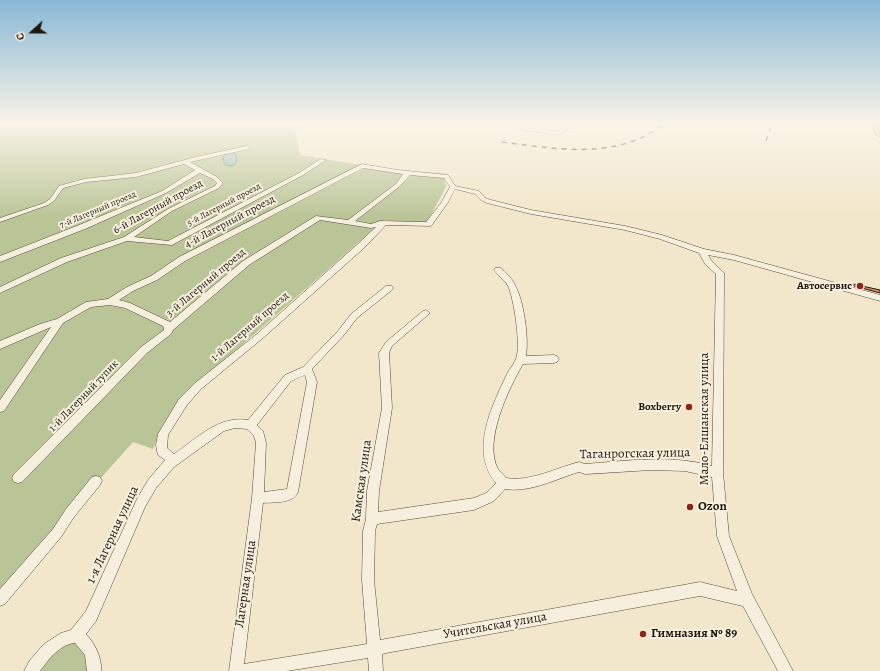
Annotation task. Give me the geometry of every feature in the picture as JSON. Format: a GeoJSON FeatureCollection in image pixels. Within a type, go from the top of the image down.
{"type":"FeatureCollection","features":[{"type":"Feature","properties":{"kind":"street"},"geometry":{"type":"LineString","coordinates":[[0,220],[46,204],[52,200],[61,187],[86,180],[136,175],[219,154]]}},
{"type":"Feature","properties":{"kind":"street","name":"5-й Лагерный проезд"},"geometry":{"type":"LineString","coordinates":[[127,238],[170,243],[244,205],[301,174],[323,160]]}},
{"type":"Feature","properties":{"kind":"street","name":"6-й Лагерный проезд"},"geometry":{"type":"LineString","coordinates":[[0,290],[64,260],[127,238],[170,210],[217,186],[220,183],[215,178],[184,162]]}},
{"type":"Feature","properties":{"kind":"street","name":"4-й Лагерный проезд"},"geometry":{"type":"LineString","coordinates":[[110,302],[130,289],[154,278],[182,259],[234,230],[362,166],[408,173]]}},
{"type":"Feature","properties":{"kind":"street","name":"7-й Лагерный проезд"},"geometry":{"type":"LineString","coordinates":[[0,259],[82,227],[164,192],[200,170]]}},
{"type":"Feature","properties":{"kind":"street"},"geometry":{"type":"LineString","coordinates":[[350,222],[400,182],[408,173],[446,176],[453,187],[477,192],[483,199],[489,202],[531,212],[625,228],[662,237],[702,251],[742,260],[880,298]]}},
{"type":"Feature","properties":{"kind":"street","name":"3-й Лагерный проезд"},"geometry":{"type":"LineString","coordinates":[[110,302],[127,305],[166,324],[169,330],[246,263],[319,218],[372,226],[384,223],[428,224],[444,204],[453,187]]}},
{"type":"Feature","properties":{"kind":"street","name":"1-й Лагерный проезд"},"geometry":{"type":"LineString","coordinates":[[174,460],[162,451],[161,445],[163,434],[173,417],[188,397],[198,386],[260,336],[362,245],[384,223]]}},
{"type":"Feature","properties":{"kind":"street","name":"Мало-Елшанская улица"},"geometry":{"type":"LineString","coordinates":[[702,251],[708,262],[720,273],[717,473],[723,536],[747,599],[786,671]]}},
{"type":"Feature","properties":{"kind":"street"},"geometry":{"type":"LineString","coordinates":[[372,519],[474,504],[490,497],[503,483],[498,480],[491,466],[489,452],[490,432],[498,404],[520,360],[523,340],[512,286],[498,270]]}},
{"type":"Feature","properties":{"kind":"street"},"geometry":{"type":"LineString","coordinates":[[250,425],[288,378],[306,370],[341,333],[354,316],[389,288]]}},
{"type":"Feature","properties":{"kind":"street"},"geometry":{"type":"LineString","coordinates":[[0,345],[43,326],[60,322],[89,304],[110,302]]}},
{"type":"Feature","properties":{"kind":"street","name":"Камская улица"},"geometry":{"type":"LineString","coordinates":[[376,671],[368,580],[369,531],[372,519],[373,491],[387,408],[384,352],[389,344],[426,313]]}},
{"type":"Feature","properties":{"kind":"street"},"geometry":{"type":"LineString","coordinates":[[0,408],[60,322]]}},
{"type":"Feature","properties":{"kind":"street","name":"1-й Лагерный тупик"},"geometry":{"type":"LineString","coordinates":[[18,478],[144,350],[169,330]]}},
{"type":"Feature","properties":{"kind":"street"},"geometry":{"type":"LineString","coordinates":[[520,360],[554,359]]}},
{"type":"Feature","properties":{"kind":"street"},"geometry":{"type":"LineString","coordinates":[[258,498],[287,495],[292,492],[312,382],[308,370],[306,370]]}},
{"type":"Feature","properties":{"kind":"street","name":"1-я Лагерная улица"},"geometry":{"type":"LineString","coordinates":[[74,637],[85,626],[91,616],[148,491],[170,463],[220,427],[245,423],[250,425]]}},
{"type":"Feature","properties":{"kind":"street","name":"Лагерная улица"},"geometry":{"type":"LineString","coordinates":[[236,671],[258,498],[262,443],[259,434],[250,425]]}},
{"type":"Feature","properties":{"kind":"street","name":"Таганрогская улица"},"geometry":{"type":"LineString","coordinates":[[503,483],[525,483],[579,467],[585,469],[680,464],[703,468],[717,473]]}},
{"type":"Feature","properties":{"kind":"street"},"geometry":{"type":"LineString","coordinates":[[0,599],[57,533],[70,513],[96,482]]}},
{"type":"Feature","properties":{"kind":"street","name":"Учительская улица"},"geometry":{"type":"LineString","coordinates":[[243,671],[374,649],[700,589],[741,599],[747,599]]}},
{"type":"Feature","properties":{"kind":"street"},"geometry":{"type":"LineString","coordinates":[[31,671],[43,654],[54,644],[65,638],[74,637],[81,638],[86,643],[93,660],[94,671]]}},
{"type":"Feature","properties":{"kind":"green space"},"geometry":{"type":"Polygon","coordinates":[[[0,154],[300,154],[397,171],[443,173],[446,187],[425,226],[384,220],[193,388],[162,426],[153,449],[133,442],[100,479],[0,601],[0,154]]]}},
{"type":"Feature","properties":{"kind":"green space"},"geometry":{"type":"Polygon","coordinates":[[[66,641],[79,644],[85,652],[90,671],[35,671],[66,641]]]}},
{"type":"Feature","properties":{"kind":"water"},"geometry":{"type":"Polygon","coordinates":[[[225,154],[235,154],[237,159],[235,164],[230,166],[225,164],[223,159],[225,154]]]}},
{"type":"Feature","properties":{"kind":"building"},"geometry":{"type":"Polygon","coordinates":[[[853,284],[880,290],[880,293],[854,286],[853,284]]]}},
{"type":"Feature","properties":{"kind":"place","name":"Автосервис"},"geometry":{"type":"Point","coordinates":[860,286]}},
{"type":"Feature","properties":{"kind":"place","name":"Boxberry"},"geometry":{"type":"Point","coordinates":[689,407]}},
{"type":"Feature","properties":{"kind":"place","name":"Ozon"},"geometry":{"type":"Point","coordinates":[690,507]}},
{"type":"Feature","properties":{"kind":"place","name":"Гимназия № 89"},"geometry":{"type":"Point","coordinates":[643,634]}}]}
